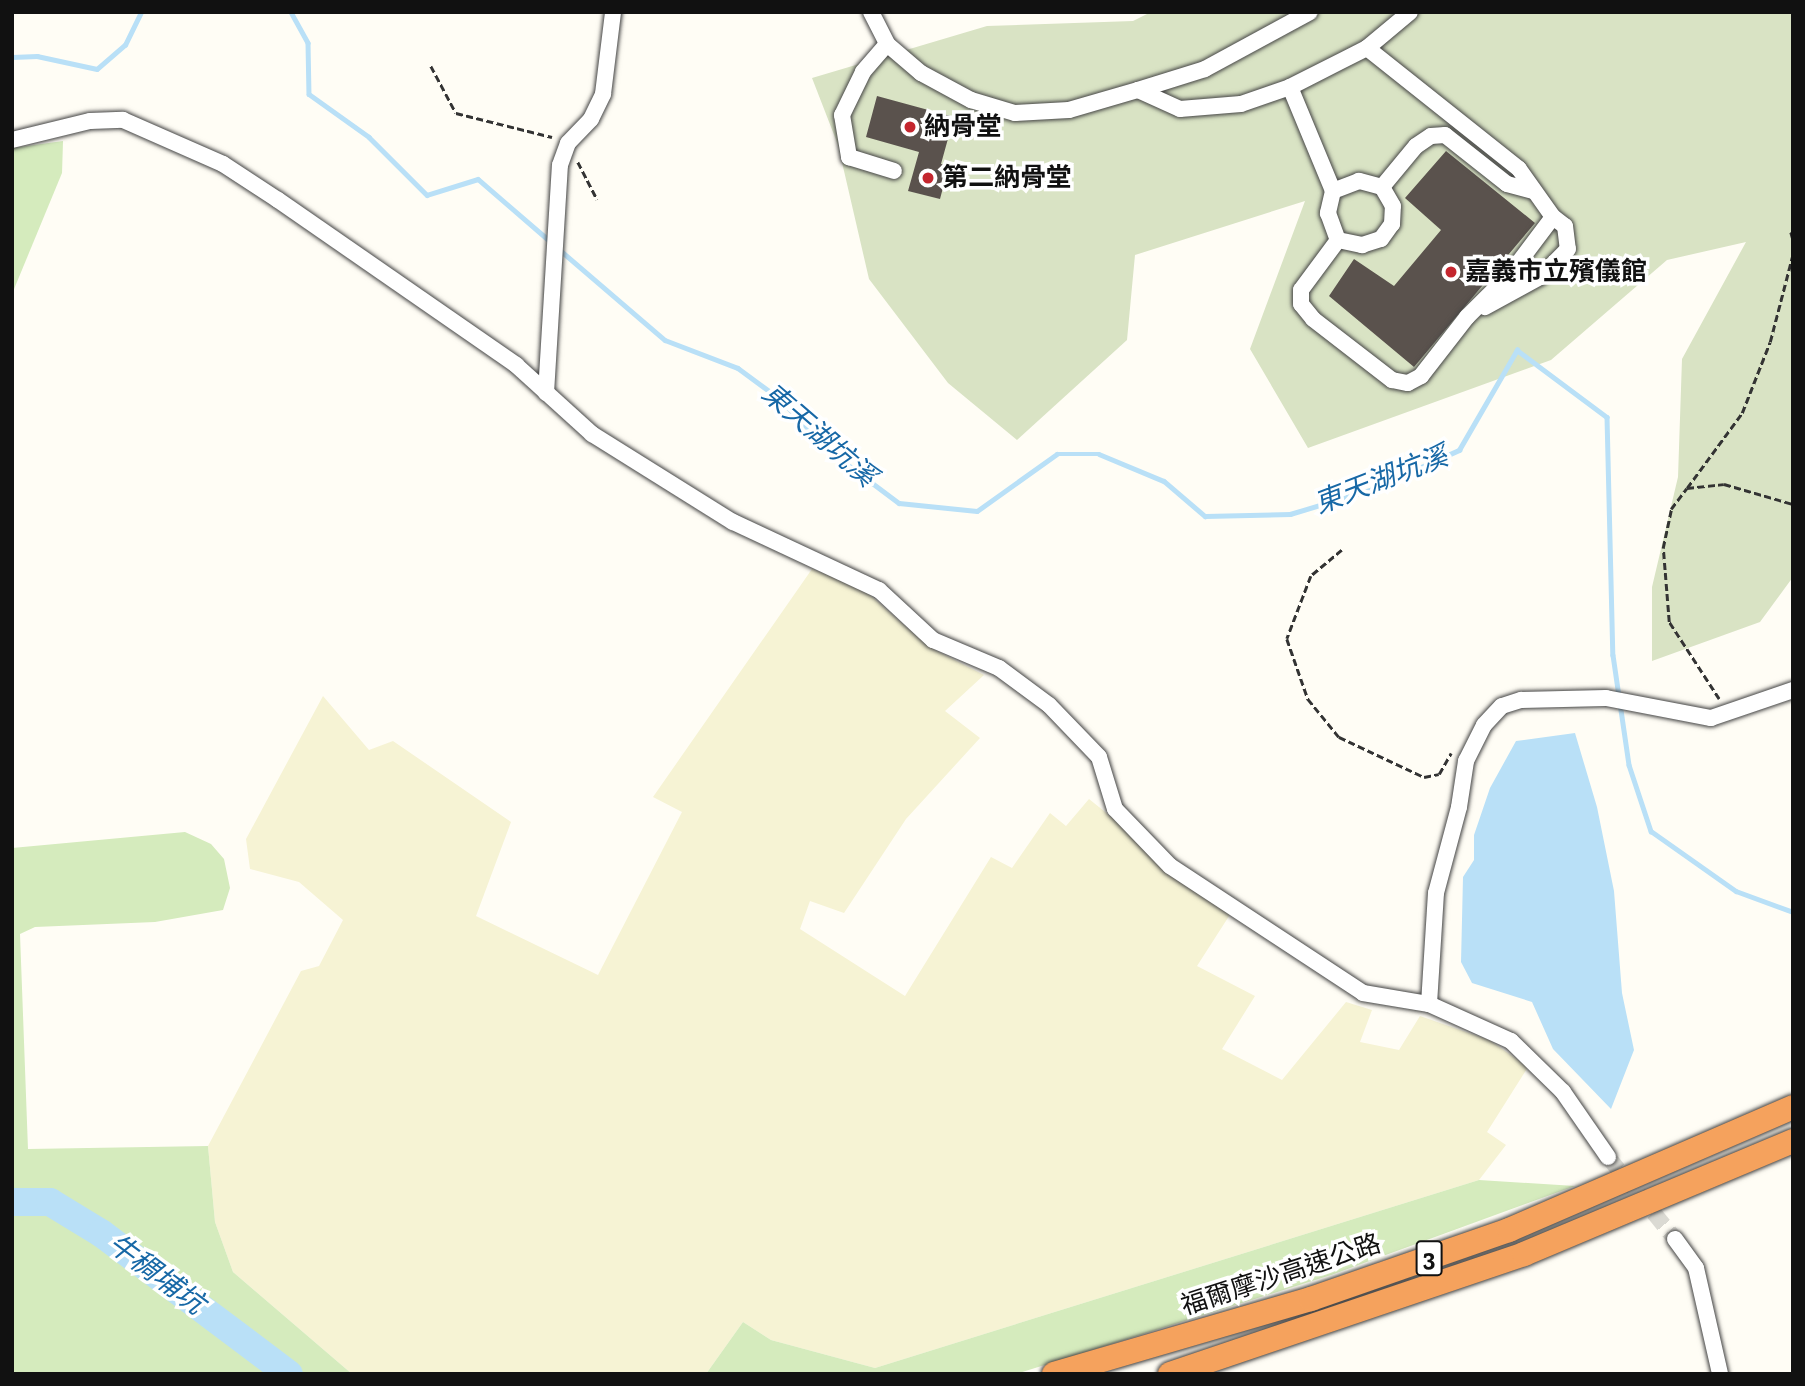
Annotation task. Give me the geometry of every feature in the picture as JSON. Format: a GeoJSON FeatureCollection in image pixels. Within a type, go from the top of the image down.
{"type":"FeatureCollection","features":[{"type":"Feature","properties":{"kind":"highway","name":"福爾摩沙高速公路"},"geometry":{"type":"LineString","coordinates":[[1054,1374],[1311,1299],[1509,1230],[1793,1107]]}},
{"type":"Feature","properties":{"kind":"highway","name":"3"},"geometry":{"type":"LineString","coordinates":[[1170,1374],[1524,1254],[1793,1141]]}},
{"type":"Feature","properties":{"kind":"street"},"geometry":{"type":"LineString","coordinates":[[546,393],[560,165],[568,143],[592,119],[603,94],[613,12]]}},
{"type":"Feature","properties":{"kind":"street"},"geometry":{"type":"LineString","coordinates":[[871,12],[887,44],[921,73],[971,100],[1015,113],[1069,110],[1205,68],[1310,12]]}},
{"type":"Feature","properties":{"kind":"street"},"geometry":{"type":"LineString","coordinates":[[1138,90],[1180,109],[1241,104],[1290,87],[1367,48],[1410,12]]}},
{"type":"Feature","properties":{"kind":"street"},"geometry":{"type":"LineString","coordinates":[[887,44],[863,72],[842,115],[849,157],[894,171]]}},
{"type":"Feature","properties":{"kind":"street"},"geometry":{"type":"LineString","coordinates":[[1367,48],[1518,169],[1553,217],[1565,226],[1568,249],[1540,277],[1466,317]]}},
{"type":"Feature","properties":{"kind":"street"},"geometry":{"type":"LineString","coordinates":[[1290,87],[1334,191],[1328,213],[1338,240]]}},
{"type":"Feature","properties":{"kind":"street"},"geometry":{"type":"LineString","coordinates":[[12,141],[90,121],[123,120],[160,133],[278,200],[516,365],[592,435],[721,515],[879,590],[933,640],[999,668],[1039,698],[1099,757],[1115,809],[1170,866],[1363,993],[1429,1004],[1511,1041],[1563,1092],[1608,1157]]}},
{"type":"Feature","properties":{"kind":"street"},"geometry":{"type":"LineString","coordinates":[[1382,187],[1416,146],[1431,136],[1445,135],[1507,184],[1534,191]]}},
{"type":"Feature","properties":{"kind":"street"},"geometry":{"type":"LineString","coordinates":[[1334,191],[1359,181],[1382,187],[1394,206],[1392,224],[1381,239],[1362,245],[1338,240]]}},
{"type":"Feature","properties":{"kind":"street"},"geometry":{"type":"LineString","coordinates":[[1338,240],[1301,290],[1301,304],[1314,319],[1392,380],[1408,383],[1421,376],[1466,317],[1510,274],[1553,217]]}},
{"type":"Feature","properties":{"kind":"street"},"geometry":{"type":"LineString","coordinates":[[1429,1004],[1436,893],[1460,807],[1466,761],[1484,725],[1502,706],[1521,700],[1606,698],[1711,718],[1793,690]]}},
{"type":"Feature","properties":{"kind":"street"},"geometry":{"type":"LineString","coordinates":[[1675,1239],[1696,1268],[1720,1374]]}},
{"type":"Feature","properties":{"kind":"path"},"geometry":{"type":"LineString","coordinates":[[431,66],[456,113],[519,125],[568,143],[597,199]]}},
{"type":"Feature","properties":{"kind":"path"},"geometry":{"type":"LineString","coordinates":[[1791,232],[1793,239]]}},
{"type":"Feature","properties":{"kind":"path"},"geometry":{"type":"LineString","coordinates":[[1729,713],[1670,622],[1663,548],[1671,509],[1742,413],[1770,342],[1793,254]]}},
{"type":"Feature","properties":{"kind":"path"},"geometry":{"type":"LineString","coordinates":[[1687,488],[1724,484],[1793,504]]}},
{"type":"Feature","properties":{"kind":"path"},"geometry":{"type":"LineString","coordinates":[[1342,551],[1311,576],[1287,639],[1308,699],[1339,737],[1424,776],[1439,774],[1452,750]]}},
{"type":"Feature","properties":{"kind":"shaded area"},"geometry":{"type":"Polygon","coordinates":[[[812,569],[862,588],[929,647],[984,675],[945,711],[980,738],[906,819],[844,913],[810,901],[800,929],[905,996],[991,857],[1012,868],[1050,813],[1066,826],[1089,799],[1231,913],[1197,966],[1255,996],[1222,1049],[1282,1080],[1346,1002],[1372,1010],[1360,1042],[1399,1050],[1420,1016],[1489,1040],[1528,1067],[1487,1132],[1506,1145],[1479,1180],[875,1368],[771,1340],[743,1322],[706,1374],[352,1374],[233,1272],[215,1222],[208,1146],[301,971],[319,966],[343,920],[299,882],[250,869],[246,839],[323,696],[369,750],[393,741],[511,822],[476,916],[598,975],[682,812],[653,797],[812,569]]]}},
{"type":"Feature","properties":{"kind":"green space"},"geometry":{"type":"Polygon","coordinates":[[[1151,12],[1793,12],[1793,577],[1760,622],[1652,661],[1652,587],[1678,477],[1682,359],[1746,242],[1667,260],[1551,360],[1308,448],[1250,349],[1305,201],[1135,255],[1127,340],[1017,440],[948,383],[869,279],[838,145],[812,78],[987,26],[1133,21],[1151,12]]]}},
{"type":"Feature","properties":{"kind":"green space"},"geometry":{"type":"Polygon","coordinates":[[[63,141],[62,173],[12,294],[12,148],[63,141]]]}},
{"type":"Feature","properties":{"kind":"green space"},"geometry":{"type":"Polygon","coordinates":[[[185,832],[211,844],[224,859],[230,888],[223,910],[155,922],[35,927],[20,934],[28,1149],[208,1146],[215,1222],[233,1272],[352,1374],[12,1374],[12,848],[185,832]]]}},
{"type":"Feature","properties":{"kind":"green space"},"geometry":{"type":"Polygon","coordinates":[[[1479,1180],[1575,1186],[1331,1275],[1016,1374],[706,1374],[743,1322],[771,1340],[875,1368],[1479,1180]]]}},
{"type":"Feature","properties":{"kind":"water"},"geometry":{"type":"Polygon","coordinates":[[[1575,733],[1597,807],[1614,891],[1622,993],[1634,1050],[1611,1109],[1553,1049],[1532,1002],[1472,983],[1461,962],[1463,877],[1474,860],[1474,835],[1490,788],[1516,741],[1575,733]]]}},
{"type":"Feature","properties":{"kind":"building","name":"納骨堂"},"geometry":{"type":"Polygon","coordinates":[[[877,96],[954,117],[941,164],[949,165],[940,199],[908,191],[919,152],[866,137],[877,96]]]}},
{"type":"Feature","properties":{"kind":"building","name":"嘉義市立殯儀館"},"geometry":{"type":"Polygon","coordinates":[[[1446,151],[1535,223],[1414,367],[1329,296],[1354,259],[1394,286],[1441,230],[1405,198],[1446,151]]]}},
{"type":"Feature","properties":{"kind":"waterway","name":"東天湖坑溪"},"geometry":{"type":"LineString","coordinates":[[12,57],[37,56],[97,69],[125,45],[141,12]]}},
{"type":"Feature","properties":{"kind":"waterway","name":"東天湖坑溪"},"geometry":{"type":"LineString","coordinates":[[291,12],[308,43],[309,94],[369,137],[427,195],[478,179],[551,242]]}},
{"type":"Feature","properties":{"kind":"waterway","name":"東天湖坑溪"},"geometry":{"type":"LineString","coordinates":[[560,250],[665,340],[738,368],[780,399],[831,452],[899,503],[977,511],[1057,454],[1099,454],[1164,481],[1205,516],[1290,514],[1370,490],[1459,450],[1517,350],[1607,417],[1613,655],[1629,765],[1651,831],[1736,891],[1793,912]]}},
{"type":"Feature","properties":{"kind":"waterway","name":"牛稠埔坑"},"geometry":{"type":"LineString","coordinates":[[12,1202],[50,1202],[101,1233],[289,1374]]}},
{"type":"Feature","properties":{"kind":"tunnel"},"geometry":{"type":"LineString","coordinates":[[1608,1157],[1675,1239]]}},
{"type":"Feature","properties":{"kind":"place","name":"納骨堂"},"geometry":{"type":"Point","coordinates":[910,127]}},
{"type":"Feature","properties":{"kind":"place","name":"第二納骨堂"},"geometry":{"type":"Point","coordinates":[928,178]}},
{"type":"Feature","properties":{"kind":"place","name":"嘉義市立殯儀館"},"geometry":{"type":"Point","coordinates":[1451,272]}}]}
